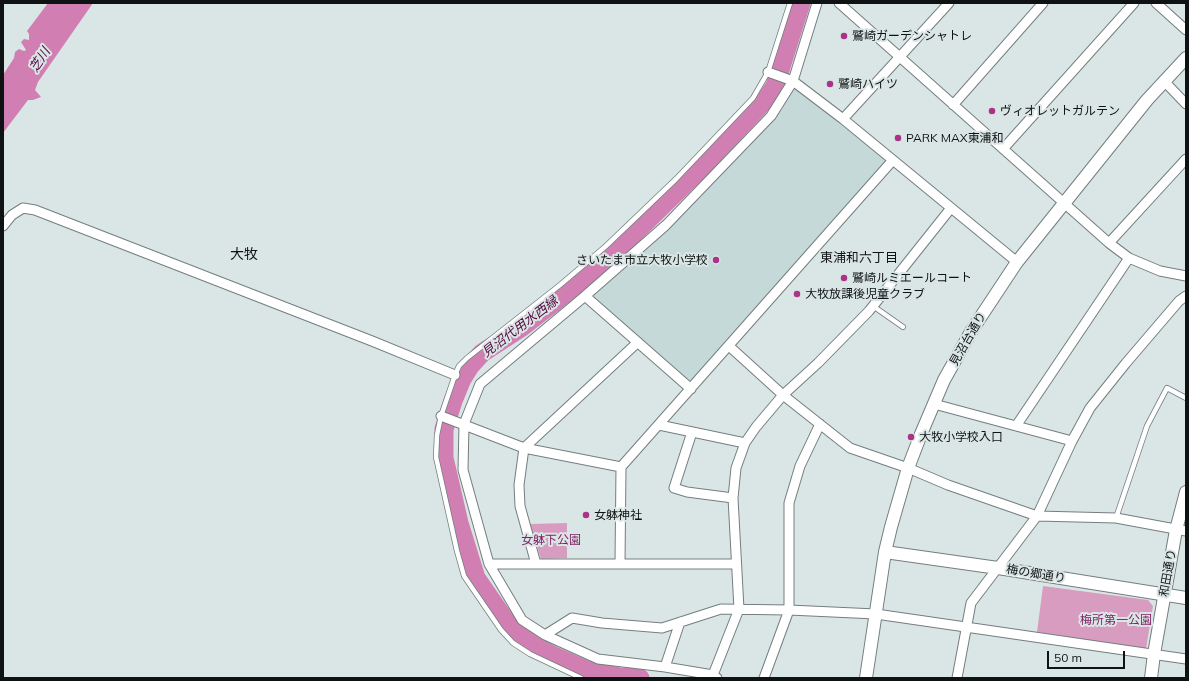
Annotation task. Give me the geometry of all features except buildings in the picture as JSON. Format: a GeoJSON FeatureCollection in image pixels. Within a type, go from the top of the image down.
{"type":"FeatureCollection","features":[{"type":"Feature","properties":{"kind":"street"},"geometry":{"type":"LineString","coordinates":[[817,3],[793,81],[766,122],[666,225],[585,296],[480,384],[464,424],[463,470],[489,564],[522,620],[545,635],[598,659],[665,667],[715,676],[739,609],[732,498],[736,468],[745,443],[756,427],[783,395],[818,363],[873,306],[951,208]]}},
{"type":"Feature","properties":{"kind":"street"},"geometry":{"type":"LineString","coordinates":[[839,3],[848,6],[899,58],[1109,243],[1129,258],[1160,271],[1186,276]]}},
{"type":"Feature","properties":{"kind":"street"},"geometry":{"type":"LineString","coordinates":[[843,119],[949,3]]}},
{"type":"Feature","properties":{"kind":"street"},"geometry":{"type":"LineString","coordinates":[[953,105],[1043,3]]}},
{"type":"Feature","properties":{"kind":"street"},"geometry":{"type":"LineString","coordinates":[[1003,149],[1134,3]]}},
{"type":"Feature","properties":{"kind":"street"},"geometry":{"type":"LineString","coordinates":[[1156,3],[1186,30]]}},
{"type":"Feature","properties":{"kind":"street","name":"見沼台通り"},"geometry":{"type":"LineString","coordinates":[[866,678],[885,552],[891,527],[908,468],[944,380],[972,330],[1017,262],[1164,81],[1186,58]]}},
{"type":"Feature","properties":{"kind":"street"},"geometry":{"type":"LineString","coordinates":[[768,72],[793,81],[843,119],[1017,262]]}},
{"type":"Feature","properties":{"kind":"street"},"geometry":{"type":"LineString","coordinates":[[1164,81],[1186,104]]}},
{"type":"Feature","properties":{"kind":"street"},"geometry":{"type":"LineString","coordinates":[[1109,243],[1186,159]]}},
{"type":"Feature","properties":{"kind":"street"},"geometry":{"type":"LineString","coordinates":[[620,563],[621,467],[893,160]]}},
{"type":"Feature","properties":{"kind":"street"},"geometry":{"type":"LineString","coordinates":[[3,226],[12,215],[23,208],[35,210],[372,341],[455,375]]}},
{"type":"Feature","properties":{"kind":"street"},"geometry":{"type":"LineString","coordinates":[[1016,426],[1129,258]]}},
{"type":"Feature","properties":{"kind":"street"},"geometry":{"type":"LineString","coordinates":[[585,296],[691,389]]}},
{"type":"Feature","properties":{"kind":"street"},"geometry":{"type":"LineString","coordinates":[[957,678],[972,603],[1038,516],[1072,441],[1090,408],[1179,301],[1186,296]]}},
{"type":"Feature","properties":{"kind":"street"},"geometry":{"type":"LineString","coordinates":[[536,564],[520,506],[519,485],[524,448],[638,342]]}},
{"type":"Feature","properties":{"kind":"street"},"geometry":{"type":"LineString","coordinates":[[729,346],[783,395],[850,448],[908,468],[948,485],[1038,516],[1116,518],[1181,531]]}},
{"type":"Feature","properties":{"kind":"street"},"geometry":{"type":"LineString","coordinates":[[934,404],[1072,441]]}},
{"type":"Feature","properties":{"kind":"street"},"geometry":{"type":"LineString","coordinates":[[441,416],[524,448],[621,467]]}},
{"type":"Feature","properties":{"kind":"street"},"geometry":{"type":"LineString","coordinates":[[764,678],[789,610],[789,503],[800,466],[820,424]]}},
{"type":"Feature","properties":{"kind":"street"},"geometry":{"type":"LineString","coordinates":[[659,425],[745,443]]}},
{"type":"Feature","properties":{"kind":"street"},"geometry":{"type":"LineString","coordinates":[[692,432],[674,488],[687,492],[732,498]]}},
{"type":"Feature","properties":{"kind":"street","name":"和田通り"},"geometry":{"type":"LineString","coordinates":[[1151,678],[1164,595],[1181,531],[1186,492]]}},
{"type":"Feature","properties":{"kind":"street","name":"梅の郷通り"},"geometry":{"type":"LineString","coordinates":[[885,552],[998,568],[1186,598]]}},
{"type":"Feature","properties":{"kind":"street"},"geometry":{"type":"LineString","coordinates":[[489,564],[736,564]]}},
{"type":"Feature","properties":{"kind":"street"},"geometry":{"type":"LineString","coordinates":[[545,635],[572,618],[602,623],[662,628],[721,609],[789,610],[876,614],[1186,659]]}},
{"type":"Feature","properties":{"kind":"street"},"geometry":{"type":"LineString","coordinates":[[665,667],[680,622]]}},
{"type":"Feature","properties":{"kind":"lane"},"geometry":{"type":"LineString","coordinates":[[581,678],[530,654],[513,643],[501,630],[464,576],[436,457],[437,435],[441,416],[459,366],[467,358],[560,285],[617,236],[676,179],[753,98],[768,72],[790,3]]}},
{"type":"Feature","properties":{"kind":"lane"},"geometry":{"type":"LineString","coordinates":[[873,306],[903,328]]}},
{"type":"Feature","properties":{"kind":"lane"},"geometry":{"type":"LineString","coordinates":[[1116,518],[1147,426],[1167,388],[1186,398]]}},
{"type":"Feature","properties":{"kind":"shaded area","name":"さいたま市立大牧小学校"},"geometry":{"type":"Polygon","coordinates":[[[792,89],[797,89],[885,160],[885,165],[692,381],[688,381],[594,297],[594,293],[670,226],[774,120],[792,89]]]}},
{"type":"Feature","properties":{"kind":"green space","name":"女躰下公園"},"geometry":{"type":"Polygon","coordinates":[[[567,523],[567,558],[541,559],[530,524],[567,523]]]}},
{"type":"Feature","properties":{"kind":"green space","name":"梅所第一公園"},"geometry":{"type":"Polygon","coordinates":[[[1043,586],[1148,600],[1153,606],[1146,649],[1037,632],[1043,586]]]}},
{"type":"Feature","properties":{"kind":"water","name":"芝川"},"geometry":{"type":"Polygon","coordinates":[[[48,3],[93,3],[38,82],[35,90],[41,97],[28,100],[3,133],[3,75],[14,58],[15,52],[19,49],[24,51],[26,50],[21,42],[24,39],[29,40],[29,34],[27,31],[48,3]]]}},
{"type":"Feature","properties":{"kind":"waterway","name":"見沼代用水西縁"},"geometry":{"type":"LineString","coordinates":[[640,678],[620,677],[586,670],[554,656],[532,644],[512,630],[476,578],[459,523],[444,458],[444,429],[462,379],[470,366],[482,353],[522,327],[609,258],[701,168],[767,98],[775,86],[801,3]]}},
{"type":"Feature","properties":{"kind":"place","name":"鷲崎ガーデンシャトレ"},"geometry":{"type":"Point","coordinates":[844,36]}},
{"type":"Feature","properties":{"kind":"place","name":"鷲崎ハイツ"},"geometry":{"type":"Point","coordinates":[830,84]}},
{"type":"Feature","properties":{"kind":"place","name":"ヴィオレットガルテン"},"geometry":{"type":"Point","coordinates":[992,111]}},
{"type":"Feature","properties":{"kind":"place","name":"PARK MAX東浦和"},"geometry":{"type":"Point","coordinates":[898,138]}},
{"type":"Feature","properties":{"kind":"place","name":"さいたま市立大牧小学校"},"geometry":{"type":"Point","coordinates":[716,260]}},
{"type":"Feature","properties":{"kind":"place","name":"鷲崎ルミエールコート"},"geometry":{"type":"Point","coordinates":[844,278]}},
{"type":"Feature","properties":{"kind":"place","name":"大牧放課後児童クラブ"},"geometry":{"type":"Point","coordinates":[797,294]}},
{"type":"Feature","properties":{"kind":"place","name":"大牧小学校入口"},"geometry":{"type":"Point","coordinates":[911,437]}},
{"type":"Feature","properties":{"kind":"place","name":"女躰神社"},"geometry":{"type":"Point","coordinates":[586,515]}},
{"type":"Feature","properties":{"kind":"district","name":"大牧"},"geometry":{"type":"Point","coordinates":[244,255]}},
{"type":"Feature","properties":{"kind":"district","name":"東浦和六丁目"},"geometry":{"type":"Point","coordinates":[859,258]}}]}
